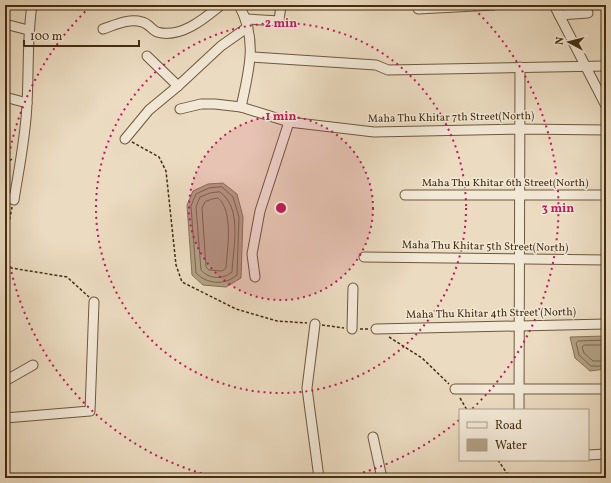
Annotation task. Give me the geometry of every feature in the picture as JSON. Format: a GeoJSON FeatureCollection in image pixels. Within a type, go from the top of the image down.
{"type":"FeatureCollection","features":[{"type":"Feature","properties":{"kind":"street"},"geometry":{"type":"LineString","coordinates":[[9,198],[22,152],[27,104],[28,30],[32,5]]}},
{"type":"Feature","properties":{"kind":"street"},"geometry":{"type":"LineString","coordinates":[[103,29],[126,21],[142,22],[157,32],[170,32],[190,28],[208,17],[221,5]]}},
{"type":"Feature","properties":{"kind":"street"},"geometry":{"type":"LineString","coordinates":[[239,5],[247,23],[252,57],[241,107]]}},
{"type":"Feature","properties":{"kind":"street"},"geometry":{"type":"LineString","coordinates":[[125,139],[149,110],[178,86],[247,23],[279,20],[282,5]]}},
{"type":"Feature","properties":{"kind":"street"},"geometry":{"type":"LineString","coordinates":[[418,9],[494,5]]}},
{"type":"Feature","properties":{"kind":"street"},"geometry":{"type":"LineString","coordinates":[[554,5],[587,66],[606,106]]}},
{"type":"Feature","properties":{"kind":"street"},"geometry":{"type":"LineString","coordinates":[[559,15],[588,13]]}},
{"type":"Feature","properties":{"kind":"street"},"geometry":{"type":"LineString","coordinates":[[5,24],[28,30]]}},
{"type":"Feature","properties":{"kind":"street"},"geometry":{"type":"LineString","coordinates":[[147,56],[178,86]]}},
{"type":"Feature","properties":{"kind":"street"},"geometry":{"type":"LineString","coordinates":[[252,57],[376,65],[388,70],[606,66]]}},
{"type":"Feature","properties":{"kind":"street"},"geometry":{"type":"LineString","coordinates":[[519,409],[520,67]]}},
{"type":"Feature","properties":{"kind":"street"},"geometry":{"type":"LineString","coordinates":[[5,97],[27,104]]}},
{"type":"Feature","properties":{"kind":"street","name":"Maha Thu Khitar 7th Street(North)"},"geometry":{"type":"LineString","coordinates":[[180,109],[201,104],[241,107],[289,122],[374,132],[520,129],[606,130]]}},
{"type":"Feature","properties":{"kind":"street"},"geometry":{"type":"LineString","coordinates":[[255,277],[252,254],[260,211],[289,122]]}},
{"type":"Feature","properties":{"kind":"street","name":"Maha Thu Khitar 6th Street(North)"},"geometry":{"type":"LineString","coordinates":[[405,195],[606,195]]}},
{"type":"Feature","properties":{"kind":"street","name":"Maha Thu Khitar 5th Street(North)"},"geometry":{"type":"LineString","coordinates":[[364,257],[606,260]]}},
{"type":"Feature","properties":{"kind":"street"},"geometry":{"type":"LineString","coordinates":[[352,329],[353,288]]}},
{"type":"Feature","properties":{"kind":"street"},"geometry":{"type":"LineString","coordinates":[[5,418],[90,411],[94,302]]}},
{"type":"Feature","properties":{"kind":"street"},"geometry":{"type":"LineString","coordinates":[[315,324],[307,388],[319,478]]}},
{"type":"Feature","properties":{"kind":"street","name":"Maha Thu Khitar 4th Street (North)"},"geometry":{"type":"LineString","coordinates":[[376,329],[606,324]]}},
{"type":"Feature","properties":{"kind":"street"},"geometry":{"type":"LineString","coordinates":[[5,381],[33,365]]}},
{"type":"Feature","properties":{"kind":"street"},"geometry":{"type":"LineString","coordinates":[[455,389],[606,388]]}},
{"type":"Feature","properties":{"kind":"street"},"geometry":{"type":"LineString","coordinates":[[372,437],[382,478]]}},
{"type":"Feature","properties":{"kind":"street"},"geometry":{"type":"LineString","coordinates":[[589,455],[606,454]]}},
{"type":"Feature","properties":{"kind":"path"},"geometry":{"type":"LineString","coordinates":[[125,139],[159,157],[166,171],[176,265],[182,282],[236,309],[277,321],[352,329],[376,329]]}},
{"type":"Feature","properties":{"kind":"path"},"geometry":{"type":"LineString","coordinates":[[5,244],[9,198]]}},
{"type":"Feature","properties":{"kind":"path"},"geometry":{"type":"LineString","coordinates":[[5,267],[67,277],[94,302]]}},
{"type":"Feature","properties":{"kind":"path"},"geometry":{"type":"LineString","coordinates":[[389,337],[422,358],[455,389],[466,409]]}},
{"type":"Feature","properties":{"kind":"path"},"geometry":{"type":"LineString","coordinates":[[499,461],[510,478]]}},
{"type":"Feature","properties":{"kind":"water"},"geometry":{"type":"Polygon","coordinates":[[[223,183],[237,194],[243,217],[241,278],[226,287],[203,285],[192,275],[187,205],[193,191],[208,184],[223,183]]]}},
{"type":"Feature","properties":{"kind":"water"},"geometry":{"type":"Polygon","coordinates":[[[606,336],[606,369],[590,371],[575,358],[570,337],[606,336]]]}}]}
